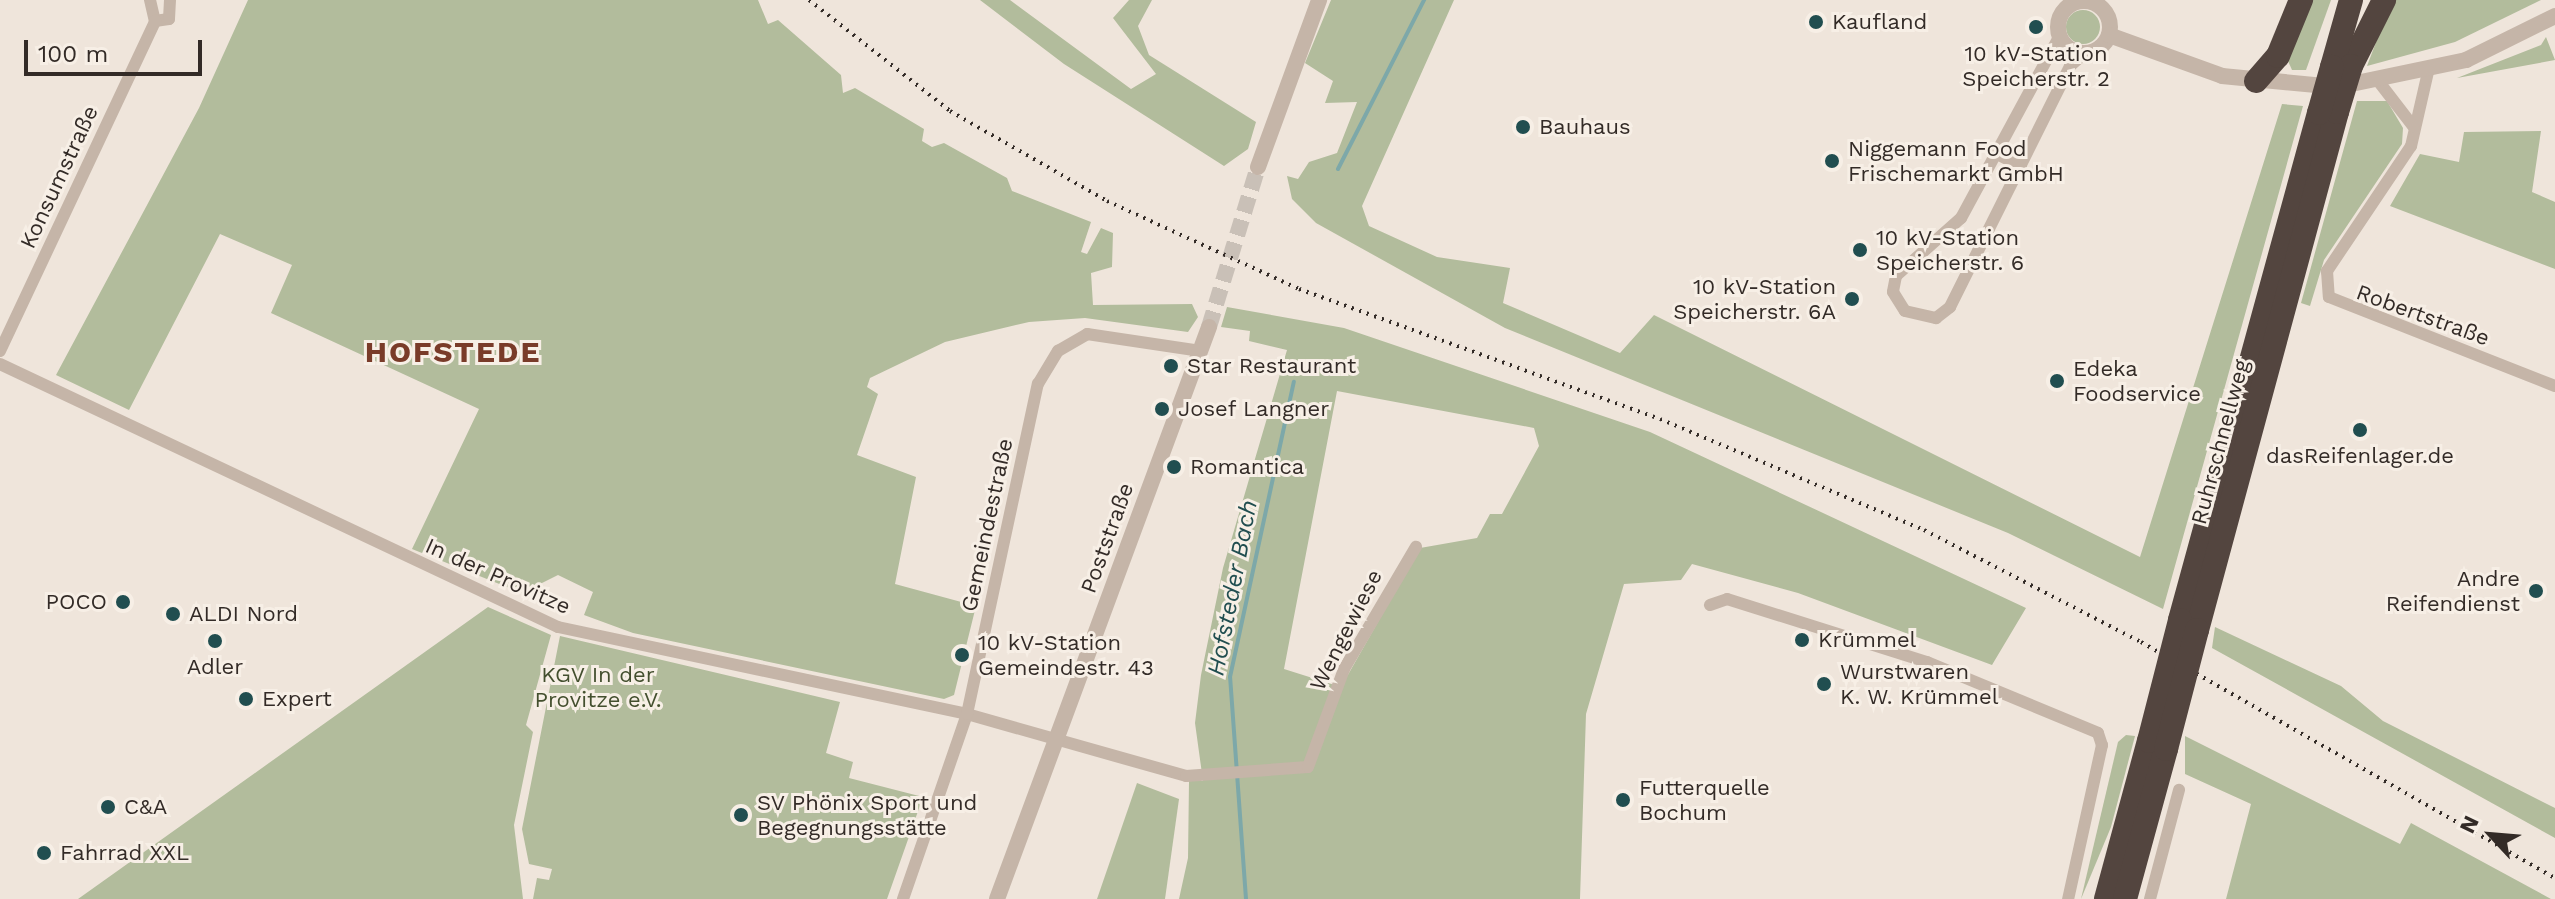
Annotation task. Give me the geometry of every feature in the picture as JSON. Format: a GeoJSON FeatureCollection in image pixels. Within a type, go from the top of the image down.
{"type":"FeatureCollection","features":[{"type":"Feature","properties":{"kind":"highway"},"geometry":{"type":"LineString","coordinates":[[2256,81],[2278,56],[2301,0]]}},
{"type":"Feature","properties":{"kind":"highway","name":"Ruhrschnellweg"},"geometry":{"type":"LineString","coordinates":[[2125,899],[2158,745],[2328,113],[2349,0]]}},
{"type":"Feature","properties":{"kind":"highway","name":"Ruhrschnellweg"},"geometry":{"type":"LineString","coordinates":[[2340,60],[2370,0]]}},
{"type":"Feature","properties":{"kind":"highway"},"geometry":{"type":"LineString","coordinates":[[2340,60],[2384,0]]}},
{"type":"Feature","properties":{"kind":"highway","name":"Ruhrschnellweg"},"geometry":{"type":"LineString","coordinates":[[2106,899],[2133,801],[2158,745]]}},
{"type":"Feature","properties":{"kind":"highway"},"geometry":{"type":"LineString","coordinates":[[2095,899],[2133,801]]}},
{"type":"Feature","properties":{"kind":"street"},"geometry":{"type":"LineString","coordinates":[[150,0],[147,11],[155,21]]}},
{"type":"Feature","properties":{"kind":"street","name":"Konsumstraße"},"geometry":{"type":"LineString","coordinates":[[0,351],[155,21],[169,19],[170,0]]}},
{"type":"Feature","properties":{"kind":"street"},"geometry":{"type":"LineString","coordinates":[[1258,167],[1319,0]]}},
{"type":"Feature","properties":{"kind":"street"},"geometry":{"type":"LineString","coordinates":[[2097,2],[2110,20],[2109,35],[2070,66],[1950,307],[1936,318],[1905,311],[1893,292],[1896,276],[1961,218],[2059,37],[2060,5],[2097,2]]}},
{"type":"Feature","properties":{"kind":"street"},"geometry":{"type":"LineString","coordinates":[[2109,35],[2256,81],[2319,88],[2379,82],[2428,72],[2504,45],[2555,16]]}},
{"type":"Feature","properties":{"kind":"street"},"geometry":{"type":"LineString","coordinates":[[2059,37],[2084,54]]}},
{"type":"Feature","properties":{"kind":"street","name":"Robertstraße"},"geometry":{"type":"LineString","coordinates":[[2428,72],[2402,165],[2327,271],[2329,297],[2555,386]]}},
{"type":"Feature","properties":{"kind":"street"},"geometry":{"type":"LineString","coordinates":[[2379,82],[2404,106],[2413,127]]}},
{"type":"Feature","properties":{"kind":"street"},"geometry":{"type":"LineString","coordinates":[[1995,153],[2021,166]]}},
{"type":"Feature","properties":{"kind":"street","name":"Poststraße"},"geometry":{"type":"LineString","coordinates":[[997,899],[1209,327]]}},
{"type":"Feature","properties":{"kind":"street","name":"Gemeindestraße"},"geometry":{"type":"LineString","coordinates":[[903,899],[967,714],[1038,384],[1058,351],[1106,333],[1201,351]]}},
{"type":"Feature","properties":{"kind":"street","name":"In der Provitze"},"geometry":{"type":"LineString","coordinates":[[0,364],[558,627],[967,714],[1059,737]]}},
{"type":"Feature","properties":{"kind":"street","name":"Wengewiese"},"geometry":{"type":"LineString","coordinates":[[1059,737],[1164,771],[1217,775],[1308,767],[1344,669],[1416,547]]}},
{"type":"Feature","properties":{"kind":"street"},"geometry":{"type":"LineString","coordinates":[[1710,605],[1727,599],[1927,662],[2098,733],[2102,745],[2068,899]]}},
{"type":"Feature","properties":{"kind":"street"},"geometry":{"type":"LineString","coordinates":[[2150,899],[2179,790]]}},
{"type":"Feature","properties":{"kind":"green space"},"geometry":{"type":"Polygon","coordinates":[[[248,0],[758,0],[768,24],[778,20],[841,75],[843,93],[855,88],[924,129],[922,141],[932,147],[944,143],[1007,178],[1012,191],[1091,222],[1081,252],[1087,254],[1101,228],[1113,233],[1112,267],[1091,273],[1093,305],[1192,304],[1198,317],[1188,332],[1085,318],[1029,322],[945,342],[870,378],[867,387],[878,394],[857,455],[916,477],[895,584],[976,606],[954,695],[944,699],[633,633],[584,615],[593,592],[558,575],[522,593],[412,549],[479,409],[271,313],[292,265],[220,234],[129,410],[56,375],[199,108],[248,0]]]}},
{"type":"Feature","properties":{"kind":"green space"},"geometry":{"type":"Polygon","coordinates":[[[980,0],[1010,0],[1131,89],[1156,74],[1113,18],[1129,0],[1152,0],[1138,26],[1149,55],[1256,122],[1248,149],[1224,166],[1064,64],[980,0]]]}},
{"type":"Feature","properties":{"kind":"green space"},"geometry":{"type":"Polygon","coordinates":[[[1331,0],[1454,0],[1362,206],[1369,226],[1437,257],[1510,268],[1503,303],[1620,353],[1654,315],[2140,557],[2282,104],[2303,106],[2163,609],[2008,533],[1505,328],[1316,223],[1292,199],[1287,176],[1298,179],[1309,162],[1337,153],[1357,102],[1325,103],[1333,81],[1305,63],[1331,0]]]}},
{"type":"Feature","properties":{"kind":"green space"},"geometry":{"type":"Polygon","coordinates":[[[2309,0],[2331,0],[2306,70],[2292,70],[2288,61],[2309,0]]]}},
{"type":"Feature","properties":{"kind":"green space"},"geometry":{"type":"Polygon","coordinates":[[[2392,0],[2541,0],[2455,42],[2367,66],[2392,0]]]}},
{"type":"Feature","properties":{"kind":"green space"},"geometry":{"type":"Polygon","coordinates":[[[2083,10],[2095,15],[2100,27],[2095,39],[2083,44],[2071,39],[2066,27],[2071,15],[2083,10]]]}},
{"type":"Feature","properties":{"kind":"green space"},"geometry":{"type":"Polygon","coordinates":[[[2546,37],[2555,60],[2457,78],[2541,45],[2546,37]]]}},
{"type":"Feature","properties":{"kind":"green space"},"geometry":{"type":"Polygon","coordinates":[[[2357,101],[2387,101],[2403,128],[2402,144],[2324,260],[2310,306],[2301,303],[2357,101]]]}},
{"type":"Feature","properties":{"kind":"green space"},"geometry":{"type":"Polygon","coordinates":[[[2541,131],[2532,192],[2555,202],[2555,269],[2390,206],[2420,154],[2459,162],[2464,132],[2541,131]]]}},
{"type":"Feature","properties":{"kind":"green space"},"geometry":{"type":"Polygon","coordinates":[[[1227,307],[1344,328],[1650,432],[2026,608],[1992,665],[1798,593],[1692,564],[1681,580],[1624,584],[1586,714],[1580,899],[1179,899],[1188,858],[1189,781],[1203,781],[1195,723],[1201,675],[1223,568],[1287,350],[1249,341],[1250,331],[1221,327],[1227,307]],[[1337,391],[1284,669],[1341,687],[1420,548],[1477,538],[1490,514],[1502,514],[1539,446],[1534,428],[1337,391]]]}},
{"type":"Feature","properties":{"kind":"green space"},"geometry":{"type":"Polygon","coordinates":[[[488,607],[551,635],[526,725],[533,732],[514,825],[523,899],[78,899],[488,607]]]}},
{"type":"Feature","properties":{"kind":"green space"},"geometry":{"type":"Polygon","coordinates":[[[2215,627],[2341,686],[2383,721],[2555,808],[2555,838],[2212,648],[2215,627]]]}},
{"type":"Feature","properties":{"kind":"green space","name":"SV Phönix Sport und Begegnungsstätte"},"geometry":{"type":"Polygon","coordinates":[[[560,636],[840,702],[826,753],[853,762],[849,778],[923,797],[887,899],[533,899],[537,878],[549,880],[552,869],[529,864],[522,829],[560,636]]]}},
{"type":"Feature","properties":{"kind":"green space"},"geometry":{"type":"Polygon","coordinates":[[[2126,735],[2135,736],[2111,827],[2081,899],[2118,742],[2126,735]]]}},
{"type":"Feature","properties":{"kind":"green space"},"geometry":{"type":"Polygon","coordinates":[[[2185,736],[2400,844],[2411,823],[2551,899],[2226,899],[2251,804],[2185,774],[2185,736]]]}},
{"type":"Feature","properties":{"kind":"green space"},"geometry":{"type":"Polygon","coordinates":[[[1137,783],[1179,799],[1165,899],[1097,899],[1137,783]]]}},
{"type":"Feature","properties":{"kind":"waterway","name":"Hofsteder Bach"},"geometry":{"type":"LineString","coordinates":[[1338,169],[1424,0]]}},
{"type":"Feature","properties":{"kind":"waterway","name":"Hofsteder Bach"},"geometry":{"type":"LineString","coordinates":[[1246,899],[1230,677],[1294,382]]}},
{"type":"Feature","properties":{"kind":"tunnel"},"geometry":{"type":"LineString","coordinates":[[1209,327],[1258,167]]}},
{"type":"Feature","properties":{"kind":"railway"},"geometry":{"type":"LineString","coordinates":[[809,0],[950,111],[1107,201],[1299,289],[1660,419],[1924,530],[2141,642],[2555,878]]}},
{"type":"Feature","properties":{"kind":"place","name":"Kaufland"},"geometry":{"type":"Point","coordinates":[1816,22]}},
{"type":"Feature","properties":{"kind":"place","name":"10 kV-Station Speicherstr. 2"},"geometry":{"type":"Point","coordinates":[2036,27]}},
{"type":"Feature","properties":{"kind":"place","name":"Bauhaus"},"geometry":{"type":"Point","coordinates":[1523,127]}},
{"type":"Feature","properties":{"kind":"place","name":"Niggemann Food Frischemarkt GmbH"},"geometry":{"type":"Point","coordinates":[1832,161]}},
{"type":"Feature","properties":{"kind":"place","name":"10 kV-Station Speicherstr. 6"},"geometry":{"type":"Point","coordinates":[1860,250]}},
{"type":"Feature","properties":{"kind":"place","name":"10 kV-Station Speicherstr. 6A"},"geometry":{"type":"Point","coordinates":[1852,299]}},
{"type":"Feature","properties":{"kind":"place","name":"Star Restaurant"},"geometry":{"type":"Point","coordinates":[1171,366]}},
{"type":"Feature","properties":{"kind":"place","name":"Edeka Foodservice"},"geometry":{"type":"Point","coordinates":[2057,381]}},
{"type":"Feature","properties":{"kind":"place","name":"Josef Langner"},"geometry":{"type":"Point","coordinates":[1162,409]}},
{"type":"Feature","properties":{"kind":"place","name":"dasReifenlager.de"},"geometry":{"type":"Point","coordinates":[2360,430]}},
{"type":"Feature","properties":{"kind":"place","name":"Romantica"},"geometry":{"type":"Point","coordinates":[1174,467]}},
{"type":"Feature","properties":{"kind":"place","name":"Andre Reifendienst"},"geometry":{"type":"Point","coordinates":[2536,591]}},
{"type":"Feature","properties":{"kind":"place","name":"POCO"},"geometry":{"type":"Point","coordinates":[123,602]}},
{"type":"Feature","properties":{"kind":"place","name":"ALDI Nord"},"geometry":{"type":"Point","coordinates":[173,614]}},
{"type":"Feature","properties":{"kind":"place","name":"Krümmel"},"geometry":{"type":"Point","coordinates":[1802,640]}},
{"type":"Feature","properties":{"kind":"place","name":"Adler"},"geometry":{"type":"Point","coordinates":[215,641]}},
{"type":"Feature","properties":{"kind":"place","name":"10 kV-Station Gemeindestr. 43"},"geometry":{"type":"Point","coordinates":[962,655]}},
{"type":"Feature","properties":{"kind":"place","name":"Wurstwaren K. W. Krümmel"},"geometry":{"type":"Point","coordinates":[1824,684]}},
{"type":"Feature","properties":{"kind":"place","name":"Expert"},"geometry":{"type":"Point","coordinates":[246,699]}},
{"type":"Feature","properties":{"kind":"place","name":"Futterquelle Bochum"},"geometry":{"type":"Point","coordinates":[1623,800]}},
{"type":"Feature","properties":{"kind":"place","name":"C&A"},"geometry":{"type":"Point","coordinates":[108,807]}},
{"type":"Feature","properties":{"kind":"place","name":"SV Phönix Sport und Begegnungsstätte"},"geometry":{"type":"Point","coordinates":[741,815]}},
{"type":"Feature","properties":{"kind":"place","name":"Fahrrad XXL"},"geometry":{"type":"Point","coordinates":[44,853]}},
{"type":"Feature","properties":{"kind":"district","name":"HOFSTEDE"},"geometry":{"type":"Point","coordinates":[453,352]}},
{"type":"Feature","properties":{"kind":"park label","name":"KGV In der Provitze e.V."},"geometry":{"type":"Point","coordinates":[598,686]}}]}
